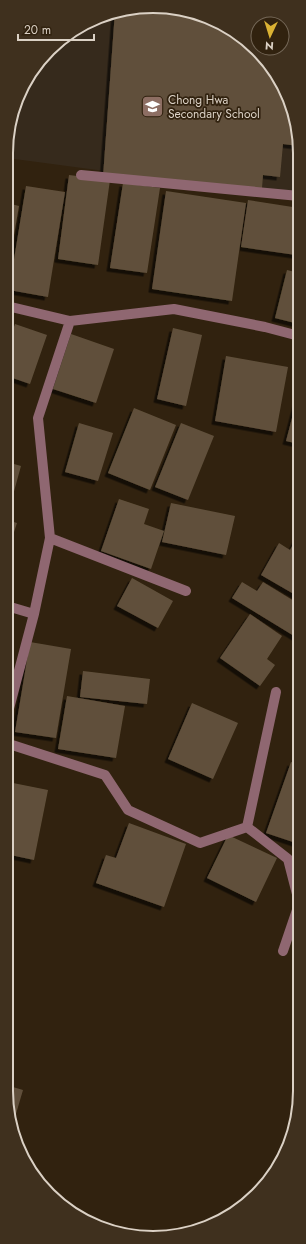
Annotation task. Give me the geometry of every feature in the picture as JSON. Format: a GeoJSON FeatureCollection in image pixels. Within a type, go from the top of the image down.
{"type":"FeatureCollection","features":[{"type":"Feature","properties":{"kind":"street"},"geometry":{"type":"LineString","coordinates":[[81,174],[293,195]]}},
{"type":"Feature","properties":{"kind":"street"},"geometry":{"type":"LineString","coordinates":[[13,307],[70,321],[174,309],[265,327],[293,334]]}},
{"type":"Feature","properties":{"kind":"street"},"geometry":{"type":"LineString","coordinates":[[13,690],[34,614],[50,538],[38,418],[70,321]]}},
{"type":"Feature","properties":{"kind":"street"},"geometry":{"type":"LineString","coordinates":[[50,538],[186,592]]}},
{"type":"Feature","properties":{"kind":"street"},"geometry":{"type":"LineString","coordinates":[[13,608],[34,614]]}},
{"type":"Feature","properties":{"kind":"street"},"geometry":{"type":"LineString","coordinates":[[247,827],[276,692]]}},
{"type":"Feature","properties":{"kind":"street"},"geometry":{"type":"LineString","coordinates":[[13,745],[104,775],[128,810],[200,843],[247,827]]}},
{"type":"Feature","properties":{"kind":"street"},"geometry":{"type":"LineString","coordinates":[[247,827],[288,858],[293,878]]}},
{"type":"Feature","properties":{"kind":"street"},"geometry":{"type":"LineString","coordinates":[[283,951],[293,921]]}},
{"type":"Feature","properties":{"kind":"shaded area","name":"Chong Hwa Secondary School"},"geometry":{"type":"Polygon","coordinates":[[[144,13],[171,14],[181,16],[290,125],[293,153],[293,196],[13,159],[14,135],[20,108],[27,91],[48,61],[68,42],[91,27],[108,20],[144,13]]]}},
{"type":"Feature","properties":{"kind":"building","name":"Chong Hwa Secondary School"},"geometry":{"type":"Polygon","coordinates":[[[144,13],[153,13],[171,14],[198,20],[223,32],[250,52],[250,56],[254,56],[264,68],[279,91],[286,108],[292,135],[293,145],[283,144],[280,177],[263,175],[262,188],[103,177],[114,19],[144,13]]]}},
{"type":"Feature","properties":{"kind":"building"},"geometry":{"type":"Polygon","coordinates":[[[69,175],[110,180],[98,265],[58,259],[69,175]]]}},
{"type":"Feature","properties":{"kind":"building"},"geometry":{"type":"Polygon","coordinates":[[[123,183],[160,188],[147,273],[110,268],[123,183]]]}},
{"type":"Feature","properties":{"kind":"building"},"geometry":{"type":"Polygon","coordinates":[[[26,186],[65,192],[48,297],[13,291],[13,266],[26,186]]]}},
{"type":"Feature","properties":{"kind":"building"},"geometry":{"type":"Polygon","coordinates":[[[166,191],[246,203],[232,301],[152,289],[166,191]]]}},
{"type":"Feature","properties":{"kind":"building"},"geometry":{"type":"Polygon","coordinates":[[[248,200],[293,207],[293,255],[241,247],[248,200]]]}},
{"type":"Feature","properties":{"kind":"building"},"geometry":{"type":"Polygon","coordinates":[[[13,204],[19,206],[13,240],[13,204]]]}},
{"type":"Feature","properties":{"kind":"building"},"geometry":{"type":"Polygon","coordinates":[[[287,270],[293,272],[293,322],[275,318],[287,270]]]}},
{"type":"Feature","properties":{"kind":"building"},"geometry":{"type":"Polygon","coordinates":[[[15,324],[47,335],[30,384],[13,378],[13,330],[15,324]]]}},
{"type":"Feature","properties":{"kind":"building"},"geometry":{"type":"Polygon","coordinates":[[[173,328],[202,335],[186,406],[157,399],[173,328]]]}},
{"type":"Feature","properties":{"kind":"building"},"geometry":{"type":"Polygon","coordinates":[[[71,334],[114,349],[96,403],[53,389],[71,334]]]}},
{"type":"Feature","properties":{"kind":"building"},"geometry":{"type":"Polygon","coordinates":[[[226,356],[288,367],[276,432],[215,421],[226,356]]]}},
{"type":"Feature","properties":{"kind":"building"},"geometry":{"type":"Polygon","coordinates":[[[134,408],[176,425],[150,490],[108,473],[134,408]]]}},
{"type":"Feature","properties":{"kind":"building"},"geometry":{"type":"Polygon","coordinates":[[[293,414],[293,443],[286,441],[293,414]]]}},
{"type":"Feature","properties":{"kind":"building"},"geometry":{"type":"Polygon","coordinates":[[[79,423],[113,433],[98,481],[65,472],[79,423]]]}},
{"type":"Feature","properties":{"kind":"building"},"geometry":{"type":"Polygon","coordinates":[[[181,423],[214,436],[188,500],[155,487],[181,423]]]}},
{"type":"Feature","properties":{"kind":"building"},"geometry":{"type":"Polygon","coordinates":[[[13,464],[21,466],[13,495],[13,464]]]}},
{"type":"Feature","properties":{"kind":"building"},"geometry":{"type":"Polygon","coordinates":[[[119,499],[149,509],[144,524],[164,531],[151,569],[101,551],[119,499]]]}},
{"type":"Feature","properties":{"kind":"building"},"geometry":{"type":"Polygon","coordinates":[[[171,503],[235,516],[226,555],[162,542],[171,503]]]}},
{"type":"Feature","properties":{"kind":"building"},"geometry":{"type":"Polygon","coordinates":[[[13,522],[17,523],[13,535],[13,522]]]}},
{"type":"Feature","properties":{"kind":"building"},"geometry":{"type":"Polygon","coordinates":[[[279,543],[290,550],[293,544],[293,594],[261,575],[279,543]]]}},
{"type":"Feature","properties":{"kind":"building"},"geometry":{"type":"Polygon","coordinates":[[[132,578],[173,601],[158,628],[117,606],[132,578]]]}},
{"type":"Feature","properties":{"kind":"building"},"geometry":{"type":"Polygon","coordinates":[[[242,582],[257,591],[263,582],[293,600],[293,635],[232,598],[242,582]]]}},
{"type":"Feature","properties":{"kind":"building"},"geometry":{"type":"Polygon","coordinates":[[[250,614],[282,636],[267,659],[275,665],[260,686],[220,658],[250,614]]]}},
{"type":"Feature","properties":{"kind":"building"},"geometry":{"type":"Polygon","coordinates":[[[30,642],[71,649],[56,738],[15,732],[30,642]]]}},
{"type":"Feature","properties":{"kind":"building"},"geometry":{"type":"Polygon","coordinates":[[[83,671],[150,679],[147,704],[80,697],[83,671]]]}},
{"type":"Feature","properties":{"kind":"building"},"geometry":{"type":"Polygon","coordinates":[[[67,696],[125,706],[116,758],[58,749],[67,696]]]}},
{"type":"Feature","properties":{"kind":"building"},"geometry":{"type":"Polygon","coordinates":[[[192,703],[238,723],[213,779],[168,759],[192,703]]]}},
{"type":"Feature","properties":{"kind":"building"},"geometry":{"type":"Polygon","coordinates":[[[291,762],[293,763],[293,842],[266,833],[291,762]]]}},
{"type":"Feature","properties":{"kind":"building"},"geometry":{"type":"Polygon","coordinates":[[[13,783],[48,790],[34,860],[13,856],[13,783]]]}},
{"type":"Feature","properties":{"kind":"building"},"geometry":{"type":"Polygon","coordinates":[[[129,823],[186,844],[164,907],[96,883],[106,855],[116,858],[129,823]]]}},
{"type":"Feature","properties":{"kind":"building"},"geometry":{"type":"Polygon","coordinates":[[[228,835],[277,858],[256,902],[207,878],[228,835]]]}},
{"type":"Feature","properties":{"kind":"building"},"geometry":{"type":"Polygon","coordinates":[[[13,1087],[23,1090],[15,1116],[13,1087]]]}},
{"type":"Feature","properties":{"kind":"place","name":"Chong Hwa Secondary School"},"geometry":{"type":"Point","coordinates":[153,107]}}]}
